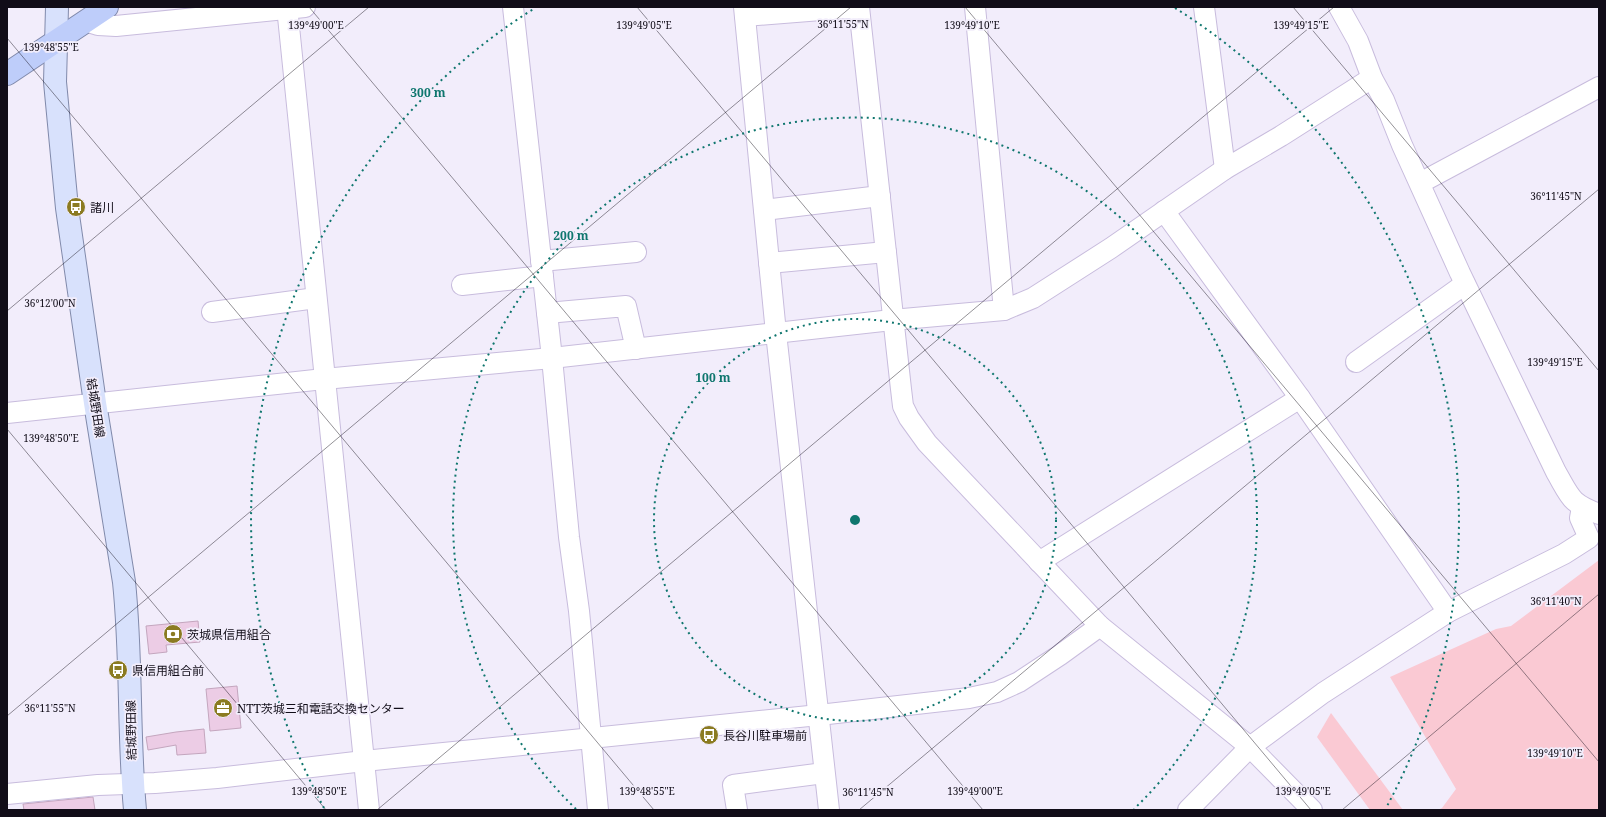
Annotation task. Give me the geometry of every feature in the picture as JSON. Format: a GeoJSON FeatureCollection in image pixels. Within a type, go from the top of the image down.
{"type":"FeatureCollection","features":[{"type":"Feature","properties":{"kind":"highway"},"geometry":{"type":"LineString","coordinates":[[7,74],[107,7]]}},
{"type":"Feature","properties":{"kind":"main road","name":"結城野田線"},"geometry":{"type":"LineString","coordinates":[[58,7],[56,40],[56,93],[66,201],[95,403],[124,582],[127,611],[135,810]]}},
{"type":"Feature","properties":{"kind":"street"},"geometry":{"type":"LineString","coordinates":[[513,7],[552,358],[592,738],[598,810]]}},
{"type":"Feature","properties":{"kind":"street"},"geometry":{"type":"LineString","coordinates":[[828,810],[819,715],[776,333],[744,11],[859,7],[900,389],[904,406],[909,418],[928,444],[1100,626],[1250,747],[1312,810]]}},
{"type":"Feature","properties":{"kind":"street"},"geometry":{"type":"LineString","coordinates":[[975,7],[1004,310]]}},
{"type":"Feature","properties":{"kind":"street"},"geometry":{"type":"LineString","coordinates":[[1204,7],[1225,169]]}},
{"type":"Feature","properties":{"kind":"street"},"geometry":{"type":"LineString","coordinates":[[1188,810],[1250,747],[1323,693],[1448,612],[1564,554],[1589,538],[1580,518],[1590,510],[1572,500],[1556,472],[1465,284],[1402,145],[1384,100],[1372,78],[1358,41],[1339,7]]}},
{"type":"Feature","properties":{"kind":"street"},"geometry":{"type":"LineString","coordinates":[[85,21],[98,25],[116,26],[293,8],[316,298],[369,810]]}},
{"type":"Feature","properties":{"kind":"street"},"geometry":{"type":"LineString","coordinates":[[7,413],[324,379],[552,358],[892,320],[1004,310],[1033,298],[1225,169],[1281,136],[1372,78]]}},
{"type":"Feature","properties":{"kind":"street"},"geometry":{"type":"LineString","coordinates":[[1420,184],[1599,87]]}},
{"type":"Feature","properties":{"kind":"street"},"geometry":{"type":"LineString","coordinates":[[764,210],[880,196]]}},
{"type":"Feature","properties":{"kind":"street"},"geometry":{"type":"LineString","coordinates":[[1164,211],[1300,398],[1448,612]]}},
{"type":"Feature","properties":{"kind":"street"},"geometry":{"type":"LineString","coordinates":[[462,285],[636,252]]}},
{"type":"Feature","properties":{"kind":"street"},"geometry":{"type":"LineString","coordinates":[[769,263],[886,252]]}},
{"type":"Feature","properties":{"kind":"street"},"geometry":{"type":"LineString","coordinates":[[1356,362],[1465,284]]}},
{"type":"Feature","properties":{"kind":"street"},"geometry":{"type":"LineString","coordinates":[[212,312],[316,298]]}},
{"type":"Feature","properties":{"kind":"street"},"geometry":{"type":"LineString","coordinates":[[547,313],[626,306],[636,349]]}},
{"type":"Feature","properties":{"kind":"street"},"geometry":{"type":"LineString","coordinates":[[1039,562],[1300,398]]}},
{"type":"Feature","properties":{"kind":"street"},"geometry":{"type":"LineString","coordinates":[[7,794],[98,785],[155,783],[217,778],[364,761],[941,702],[997,692],[1019,682],[1100,626]]}},
{"type":"Feature","properties":{"kind":"street"},"geometry":{"type":"LineString","coordinates":[[737,810],[733,785],[824,773]]}},
{"type":"Feature","properties":{"kind":"shaded area"},"geometry":{"type":"Polygon","coordinates":[[[1599,560],[1599,810],[1438,810],[1442,808],[1456,789],[1390,677],[1496,629],[1511,626],[1599,560]]]}},
{"type":"Feature","properties":{"kind":"shaded area"},"geometry":{"type":"Polygon","coordinates":[[[1331,713],[1403,810],[1370,810],[1317,737],[1331,713]]]}},
{"type":"Feature","properties":{"kind":"building","name":"茨城県信用組合"},"geometry":{"type":"Polygon","coordinates":[[[198,621],[200,642],[166,645],[167,652],[149,654],[146,626],[198,621]]]}},
{"type":"Feature","properties":{"kind":"building","name":"NTT茨城三和電話交換センター"},"geometry":{"type":"Polygon","coordinates":[[[237,686],[241,728],[210,731],[206,689],[237,686]]]}},
{"type":"Feature","properties":{"kind":"building"},"geometry":{"type":"Polygon","coordinates":[[[204,729],[206,753],[177,755],[176,745],[148,750],[146,737],[204,729]]]}},
{"type":"Feature","properties":{"kind":"building"},"geometry":{"type":"Polygon","coordinates":[[[93,797],[95,810],[24,810],[23,804],[93,797]]]}},
{"type":"Feature","properties":{"kind":"place","name":"諸川"},"geometry":{"type":"Point","coordinates":[76,207]}},
{"type":"Feature","properties":{"kind":"place","name":"茨城県信用組合"},"geometry":{"type":"Point","coordinates":[173,634]}},
{"type":"Feature","properties":{"kind":"place","name":"県信用組合前"},"geometry":{"type":"Point","coordinates":[118,670]}},
{"type":"Feature","properties":{"kind":"place","name":"NTT茨城三和電話交換センター"},"geometry":{"type":"Point","coordinates":[223,708]}},
{"type":"Feature","properties":{"kind":"place","name":"長谷川駐車場前"},"geometry":{"type":"Point","coordinates":[709,735]}}]}
